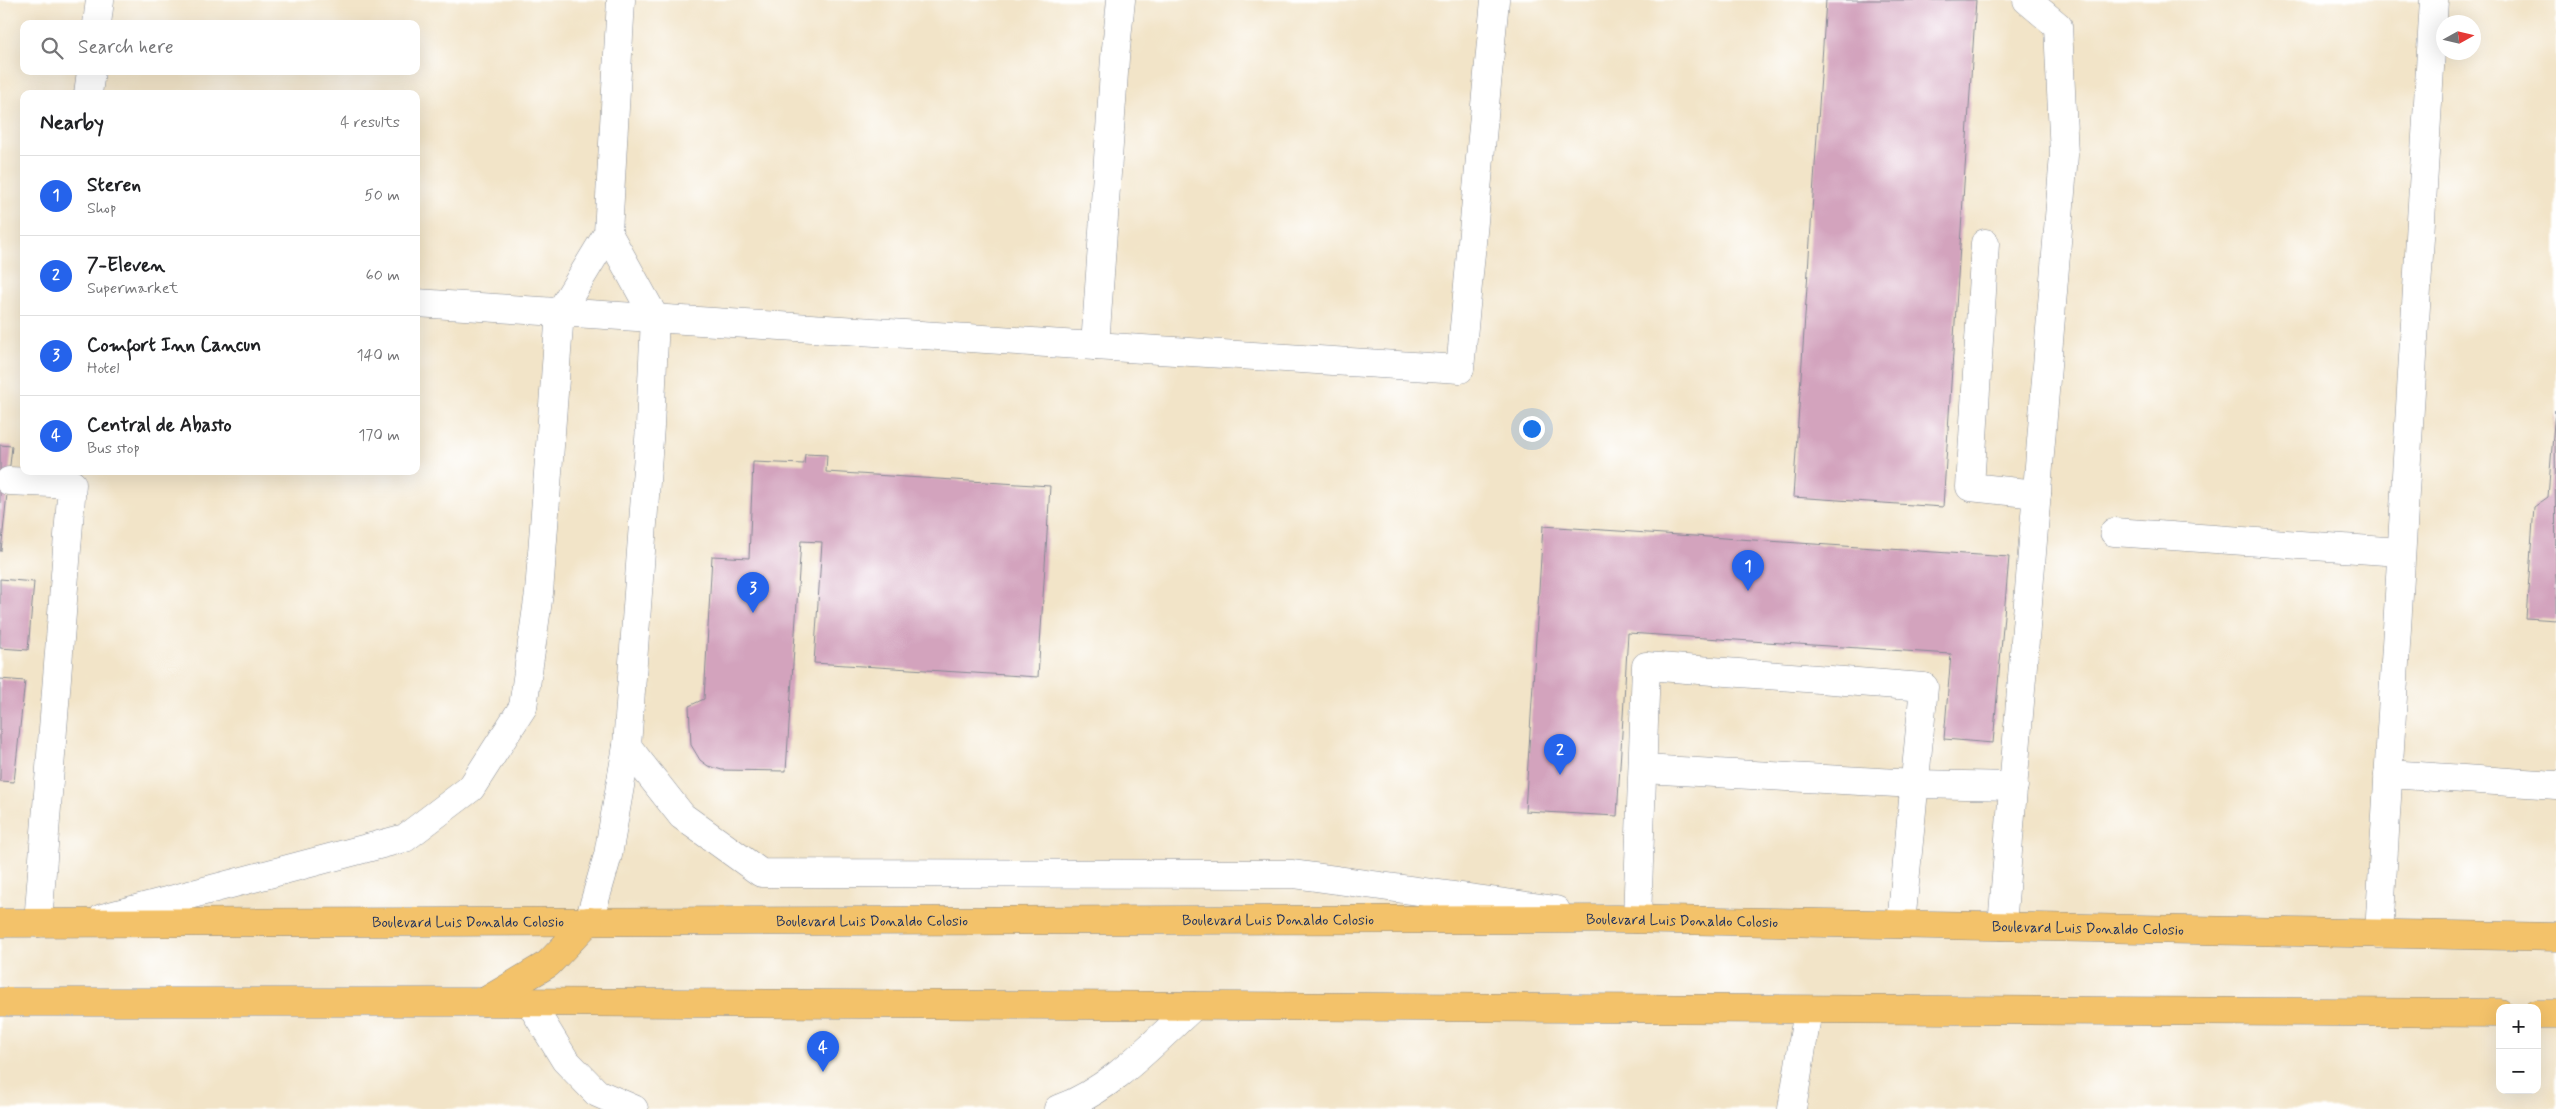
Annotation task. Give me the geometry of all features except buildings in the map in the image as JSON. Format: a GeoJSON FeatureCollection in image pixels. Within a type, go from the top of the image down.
{"type":"FeatureCollection","features":[{"type":"Feature","properties":{"kind":"main road","name":"Boulevard Luis Donaldo Colosio"},"geometry":{"type":"LineString","coordinates":[[0,923],[1627,919],[2556,937]]}},
{"type":"Feature","properties":{"kind":"main road"},"geometry":{"type":"LineString","coordinates":[[484,1002],[548,964],[589,921]]}},
{"type":"Feature","properties":{"kind":"main road"},"geometry":{"type":"LineString","coordinates":[[0,1002],[484,1002],[2496,1013]]}},
{"type":"Feature","properties":{"kind":"main road"},"geometry":{"type":"LineString","coordinates":[[2541,1014],[2556,1014]]}},
{"type":"Feature","properties":{"kind":"lane"},"geometry":{"type":"LineString","coordinates":[[98,20],[100,0]]}},
{"type":"Feature","properties":{"kind":"lane"},"geometry":{"type":"LineString","coordinates":[[84,923],[405,838],[471,788],[522,707],[539,593],[560,312],[608,233],[621,0]]}},
{"type":"Feature","properties":{"kind":"lane"},"geometry":{"type":"LineString","coordinates":[[1095,346],[1115,58],[1121,0]]}},
{"type":"Feature","properties":{"kind":"lane"},"geometry":{"type":"LineString","coordinates":[[420,303],[1460,369],[1495,0]]}},
{"type":"Feature","properties":{"kind":"lane"},"geometry":{"type":"LineString","coordinates":[[2002,926],[2064,156],[2058,26],[2027,0]]}},
{"type":"Feature","properties":{"kind":"lane"},"geometry":{"type":"LineString","coordinates":[[2379,934],[2434,0]]}},
{"type":"Feature","properties":{"kind":"lane"},"geometry":{"type":"LineString","coordinates":[[89,90],[90,75]]}},
{"type":"Feature","properties":{"kind":"lane"},"geometry":{"type":"LineString","coordinates":[[589,921],[608,855],[626,746],[650,426],[655,318],[608,233]]}},
{"type":"Feature","properties":{"kind":"lane"},"geometry":{"type":"LineString","coordinates":[[1985,243],[1970,487],[2038,494]]}},
{"type":"Feature","properties":{"kind":"lane"},"geometry":{"type":"LineString","coordinates":[[9,481],[72,484],[38,923]]}},
{"type":"Feature","properties":{"kind":"lane"},"geometry":{"type":"LineString","coordinates":[[2114,532],[2400,552]]}},
{"type":"Feature","properties":{"kind":"lane"},"geometry":{"type":"LineString","coordinates":[[626,746],[682,816],[761,873],[1293,874],[1627,919],[1642,769],[1646,666],[1924,687],[1902,924]]}},
{"type":"Feature","properties":{"kind":"lane"},"geometry":{"type":"LineString","coordinates":[[1642,769],[1915,784],[2014,786]]}},
{"type":"Feature","properties":{"kind":"lane"},"geometry":{"type":"LineString","coordinates":[[2388,774],[2556,785]]}},
{"type":"Feature","properties":{"kind":"lane"},"geometry":{"type":"LineString","coordinates":[[530,1003],[564,1060],[597,1093],[634,1109]]}},
{"type":"Feature","properties":{"kind":"lane"},"geometry":{"type":"LineString","coordinates":[[1058,1109],[1076,1102],[1119,1072],[1194,1006]]}},
{"type":"Feature","properties":{"kind":"lane"},"geometry":{"type":"LineString","coordinates":[[1792,1109],[1808,1010]]}},
{"type":"Feature","properties":{"kind":"place","name":"Steren"},"geometry":{"type":"Point","coordinates":[1748,591]}},
{"type":"Feature","properties":{"kind":"place","name":"Comfort Inn Cancun"},"geometry":{"type":"Point","coordinates":[753,613]}},
{"type":"Feature","properties":{"kind":"place","name":"7-Eleven"},"geometry":{"type":"Point","coordinates":[1560,775]}},
{"type":"Feature","properties":{"kind":"place","name":"Central de Abasto"},"geometry":{"type":"Point","coordinates":[823,1072]}}]}
